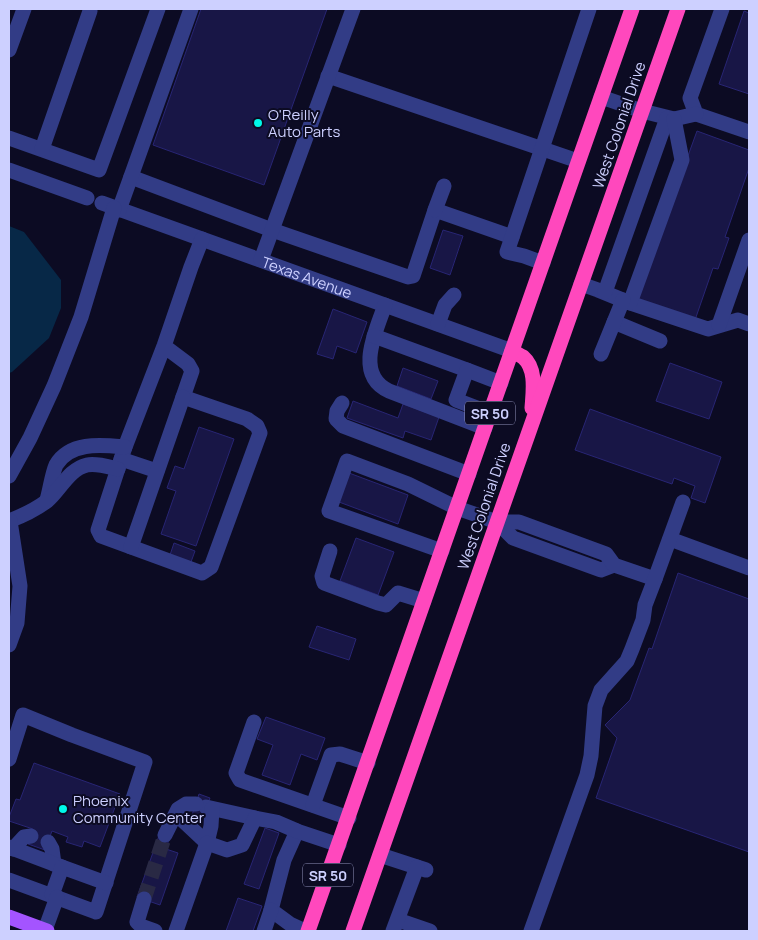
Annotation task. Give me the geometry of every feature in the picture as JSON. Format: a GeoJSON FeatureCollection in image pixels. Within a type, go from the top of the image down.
{"type":"FeatureCollection","features":[{"type":"Feature","properties":{"kind":"highway","name":"West Colonial Drive"},"geometry":{"type":"LineString","coordinates":[[307,931],[368,763],[632,9]]}},
{"type":"Feature","properties":{"kind":"highway","name":"West Colonial Drive"},"geometry":{"type":"LineString","coordinates":[[353,931],[678,9]]}},
{"type":"Feature","properties":{"kind":"highway"},"geometry":{"type":"LineString","coordinates":[[512,350],[524,358],[529,365],[533,379],[532,422]]}},
{"type":"Feature","properties":{"kind":"main road"},"geometry":{"type":"LineString","coordinates":[[9,917],[46,931]]}},
{"type":"Feature","properties":{"kind":"street"},"geometry":{"type":"LineString","coordinates":[[9,50],[24,9]]}},
{"type":"Feature","properties":{"kind":"street"},"geometry":{"type":"LineString","coordinates":[[9,138],[99,170],[158,9]]}},
{"type":"Feature","properties":{"kind":"street"},"geometry":{"type":"LineString","coordinates":[[9,476],[30,438],[54,386],[81,317],[112,207],[131,178],[191,9]]}},
{"type":"Feature","properties":{"kind":"street"},"geometry":{"type":"LineString","coordinates":[[261,260],[353,9]]}},
{"type":"Feature","properties":{"kind":"street"},"geometry":{"type":"LineString","coordinates":[[543,263],[507,252],[589,9]]}},
{"type":"Feature","properties":{"kind":"street"},"geometry":{"type":"LineString","coordinates":[[696,114],[690,98],[722,9]]}},
{"type":"Feature","properties":{"kind":"street"},"geometry":{"type":"LineString","coordinates":[[42,149],[90,11]]}},
{"type":"Feature","properties":{"kind":"street"},"geometry":{"type":"LineString","coordinates":[[328,76],[578,161]]}},
{"type":"Feature","properties":{"kind":"street"},"geometry":{"type":"LineString","coordinates":[[601,97],[671,119],[696,114],[749,132]]}},
{"type":"Feature","properties":{"kind":"street"},"geometry":{"type":"LineString","coordinates":[[605,292],[671,119]]}},
{"type":"Feature","properties":{"kind":"street"},"geometry":{"type":"LineString","coordinates":[[601,354],[614,322],[627,301],[682,160],[671,119]]}},
{"type":"Feature","properties":{"kind":"street"},"geometry":{"type":"LineString","coordinates":[[9,170],[87,198]]}},
{"type":"Feature","properties":{"kind":"street"},"geometry":{"type":"LineString","coordinates":[[131,178],[408,278],[413,276],[444,186]]}},
{"type":"Feature","properties":{"kind":"street","name":"Texas Avenue"},"geometry":{"type":"LineString","coordinates":[[112,207],[512,350]]}},
{"type":"Feature","properties":{"kind":"street"},"geometry":{"type":"LineString","coordinates":[[435,210],[512,237]]}},
{"type":"Feature","properties":{"kind":"street"},"geometry":{"type":"LineString","coordinates":[[183,398],[247,419],[257,426],[260,433],[212,567],[202,573],[101,536],[98,530],[122,458],[202,239]]}},
{"type":"Feature","properties":{"kind":"street"},"geometry":{"type":"LineString","coordinates":[[719,326],[749,240]]}},
{"type":"Feature","properties":{"kind":"street"},"geometry":{"type":"LineString","coordinates":[[581,284],[708,328],[738,320],[749,324]]}},
{"type":"Feature","properties":{"kind":"street"},"geometry":{"type":"LineString","coordinates":[[438,324],[445,305],[454,295]]}},
{"type":"Feature","properties":{"kind":"street"},"geometry":{"type":"LineString","coordinates":[[385,305],[370,352],[371,370],[375,381],[381,387],[485,428]]}},
{"type":"Feature","properties":{"kind":"street"},"geometry":{"type":"LineString","coordinates":[[614,322],[660,341]]}},
{"type":"Feature","properties":{"kind":"street"},"geometry":{"type":"LineString","coordinates":[[374,336],[501,383]]}},
{"type":"Feature","properties":{"kind":"street"},"geometry":{"type":"LineString","coordinates":[[130,547],[192,372],[188,364],[164,346]]}},
{"type":"Feature","properties":{"kind":"street"},"geometry":{"type":"LineString","coordinates":[[467,370],[456,400],[490,413]]}},
{"type":"Feature","properties":{"kind":"street"},"geometry":{"type":"LineString","coordinates":[[342,403],[337,411],[336,419],[343,426],[469,474]]}},
{"type":"Feature","properties":{"kind":"street"},"geometry":{"type":"LineString","coordinates":[[47,501],[56,466],[64,455],[80,448],[96,445],[122,458],[157,471]]}},
{"type":"Feature","properties":{"kind":"street"},"geometry":{"type":"LineString","coordinates":[[9,645],[16,623],[20,586],[10,517],[25,515],[47,501],[80,468],[89,464],[122,458]]}},
{"type":"Feature","properties":{"kind":"street"},"geometry":{"type":"LineString","coordinates":[[442,551],[329,511],[347,461],[408,484],[457,508],[497,522],[519,522],[606,554],[614,565],[655,579]]}},
{"type":"Feature","properties":{"kind":"street"},"geometry":{"type":"LineString","coordinates":[[532,931],[587,775],[591,756],[595,706],[602,690],[627,661],[643,620],[644,605],[683,502]]}},
{"type":"Feature","properties":{"kind":"street"},"geometry":{"type":"LineString","coordinates":[[670,540],[749,568]]}},
{"type":"Feature","properties":{"kind":"street"},"geometry":{"type":"LineString","coordinates":[[330,551],[322,576],[324,583],[386,605],[398,593],[424,601]]}},
{"type":"Feature","properties":{"kind":"street"},"geometry":{"type":"LineString","coordinates":[[9,759],[23,715],[145,762],[96,912],[9,880]]}},
{"type":"Feature","properties":{"kind":"street"},"geometry":{"type":"LineString","coordinates":[[254,722],[236,773],[240,780],[348,818]]}},
{"type":"Feature","properties":{"kind":"street"},"geometry":{"type":"LineString","coordinates":[[313,806],[331,755],[340,754],[368,763]]}},
{"type":"Feature","properties":{"kind":"street"},"geometry":{"type":"LineString","coordinates":[[165,834],[178,809],[186,804],[276,822],[339,845]]}},
{"type":"Feature","properties":{"kind":"street"},"geometry":{"type":"LineString","coordinates":[[176,931],[207,843],[211,826],[205,807]]}},
{"type":"Feature","properties":{"kind":"street"},"geometry":{"type":"LineString","coordinates":[[176,814],[207,843],[227,850],[242,845],[255,818]]}},
{"type":"Feature","properties":{"kind":"street"},"geometry":{"type":"LineString","coordinates":[[264,931],[284,860],[297,831]]}},
{"type":"Feature","properties":{"kind":"street"},"geometry":{"type":"LineString","coordinates":[[30,836],[24,837],[11,848],[106,883]]}},
{"type":"Feature","properties":{"kind":"street"},"geometry":{"type":"LineString","coordinates":[[46,931],[55,896],[58,866],[48,842]]}},
{"type":"Feature","properties":{"kind":"street"},"geometry":{"type":"LineString","coordinates":[[380,855],[422,869],[396,926],[430,931]]}},
{"type":"Feature","properties":{"kind":"street"},"geometry":{"type":"LineString","coordinates":[[144,899],[137,922],[140,926],[155,931]]}},
{"type":"Feature","properties":{"kind":"street"},"geometry":{"type":"LineString","coordinates":[[271,910],[290,924],[307,931]]}},
{"type":"Feature","properties":{"kind":"water"},"geometry":{"type":"Polygon","coordinates":[[[9,226],[24,232],[61,280],[61,308],[49,338],[9,373],[9,226]]]}},
{"type":"Feature","properties":{"kind":"building"},"geometry":{"type":"Polygon","coordinates":[[[201,9],[327,9],[264,185],[153,145],[201,9]]]}},
{"type":"Feature","properties":{"kind":"building"},"geometry":{"type":"Polygon","coordinates":[[[744,11],[749,13],[749,94],[719,84],[744,11]]]}},
{"type":"Feature","properties":{"kind":"building"},"geometry":{"type":"Polygon","coordinates":[[[697,131],[749,150],[749,168],[725,237],[729,238],[718,269],[713,268],[695,320],[636,299],[697,131]]]}},
{"type":"Feature","properties":{"kind":"building"},"geometry":{"type":"Polygon","coordinates":[[[443,230],[463,236],[450,275],[430,268],[443,230]]]}},
{"type":"Feature","properties":{"kind":"building"},"geometry":{"type":"Polygon","coordinates":[[[333,309],[367,322],[356,353],[337,346],[333,359],[317,354],[333,309]]]}},
{"type":"Feature","properties":{"kind":"building"},"geometry":{"type":"Polygon","coordinates":[[[670,363],[722,382],[709,419],[656,401],[670,363]]]}},
{"type":"Feature","properties":{"kind":"building"},"geometry":{"type":"Polygon","coordinates":[[[403,368],[438,381],[431,399],[397,386],[403,368]]]}},
{"type":"Feature","properties":{"kind":"building"},"geometry":{"type":"Polygon","coordinates":[[[353,401],[398,418],[403,404],[439,417],[431,440],[405,431],[403,438],[347,418],[353,401]]]}},
{"type":"Feature","properties":{"kind":"building"},"geometry":{"type":"Polygon","coordinates":[[[590,409],[721,457],[705,503],[691,498],[695,486],[674,478],[672,484],[575,450],[590,409]]]}},
{"type":"Feature","properties":{"kind":"building"},"geometry":{"type":"Polygon","coordinates":[[[199,427],[234,439],[196,546],[161,534],[176,491],[167,488],[175,466],[184,469],[199,427]]]}},
{"type":"Feature","properties":{"kind":"building"},"geometry":{"type":"Polygon","coordinates":[[[349,473],[408,495],[398,524],[339,502],[349,473]]]}},
{"type":"Feature","properties":{"kind":"building"},"geometry":{"type":"Polygon","coordinates":[[[356,538],[394,552],[378,595],[340,581],[356,538]]]}},
{"type":"Feature","properties":{"kind":"building"},"geometry":{"type":"Polygon","coordinates":[[[174,543],[195,551],[191,562],[170,555],[174,543]]]}},
{"type":"Feature","properties":{"kind":"building"},"geometry":{"type":"Polygon","coordinates":[[[678,573],[749,599],[749,852],[596,798],[617,738],[605,725],[630,700],[649,648],[652,649],[678,573]]]}},
{"type":"Feature","properties":{"kind":"building"},"geometry":{"type":"Polygon","coordinates":[[[317,626],[356,639],[349,660],[309,647],[317,626]]]}},
{"type":"Feature","properties":{"kind":"building"},"geometry":{"type":"Polygon","coordinates":[[[266,717],[325,738],[317,760],[301,754],[290,785],[262,775],[273,745],[257,739],[266,717]]]}},
{"type":"Feature","properties":{"kind":"building","name":"Phoenix Community Center"},"geometry":{"type":"Polygon","coordinates":[[[34,763],[120,794],[100,847],[84,841],[82,847],[66,842],[68,837],[52,831],[45,850],[28,844],[33,829],[9,821],[16,799],[20,800],[34,763]]]}},
{"type":"Feature","properties":{"kind":"building"},"geometry":{"type":"Polygon","coordinates":[[[199,794],[210,798],[202,818],[192,815],[199,794]]]}},
{"type":"Feature","properties":{"kind":"building"},"geometry":{"type":"Polygon","coordinates":[[[265,828],[279,833],[259,889],[244,884],[265,828]]]}},
{"type":"Feature","properties":{"kind":"building"},"geometry":{"type":"Polygon","coordinates":[[[160,833],[170,836],[166,849],[178,853],[160,905],[137,897],[160,833]]]}},
{"type":"Feature","properties":{"kind":"building"},"geometry":{"type":"Polygon","coordinates":[[[238,898],[262,906],[253,931],[226,931],[238,898]]]}},
{"type":"Feature","properties":{"kind":"tunnel"},"geometry":{"type":"LineString","coordinates":[[144,899],[165,835]]}},
{"type":"Feature","properties":{"kind":"place","name":"O'Reilly Auto Parts"},"geometry":{"type":"Point","coordinates":[258,123]}},
{"type":"Feature","properties":{"kind":"place","name":"Phoenix Community Center"},"geometry":{"type":"Point","coordinates":[63,809]}}]}
